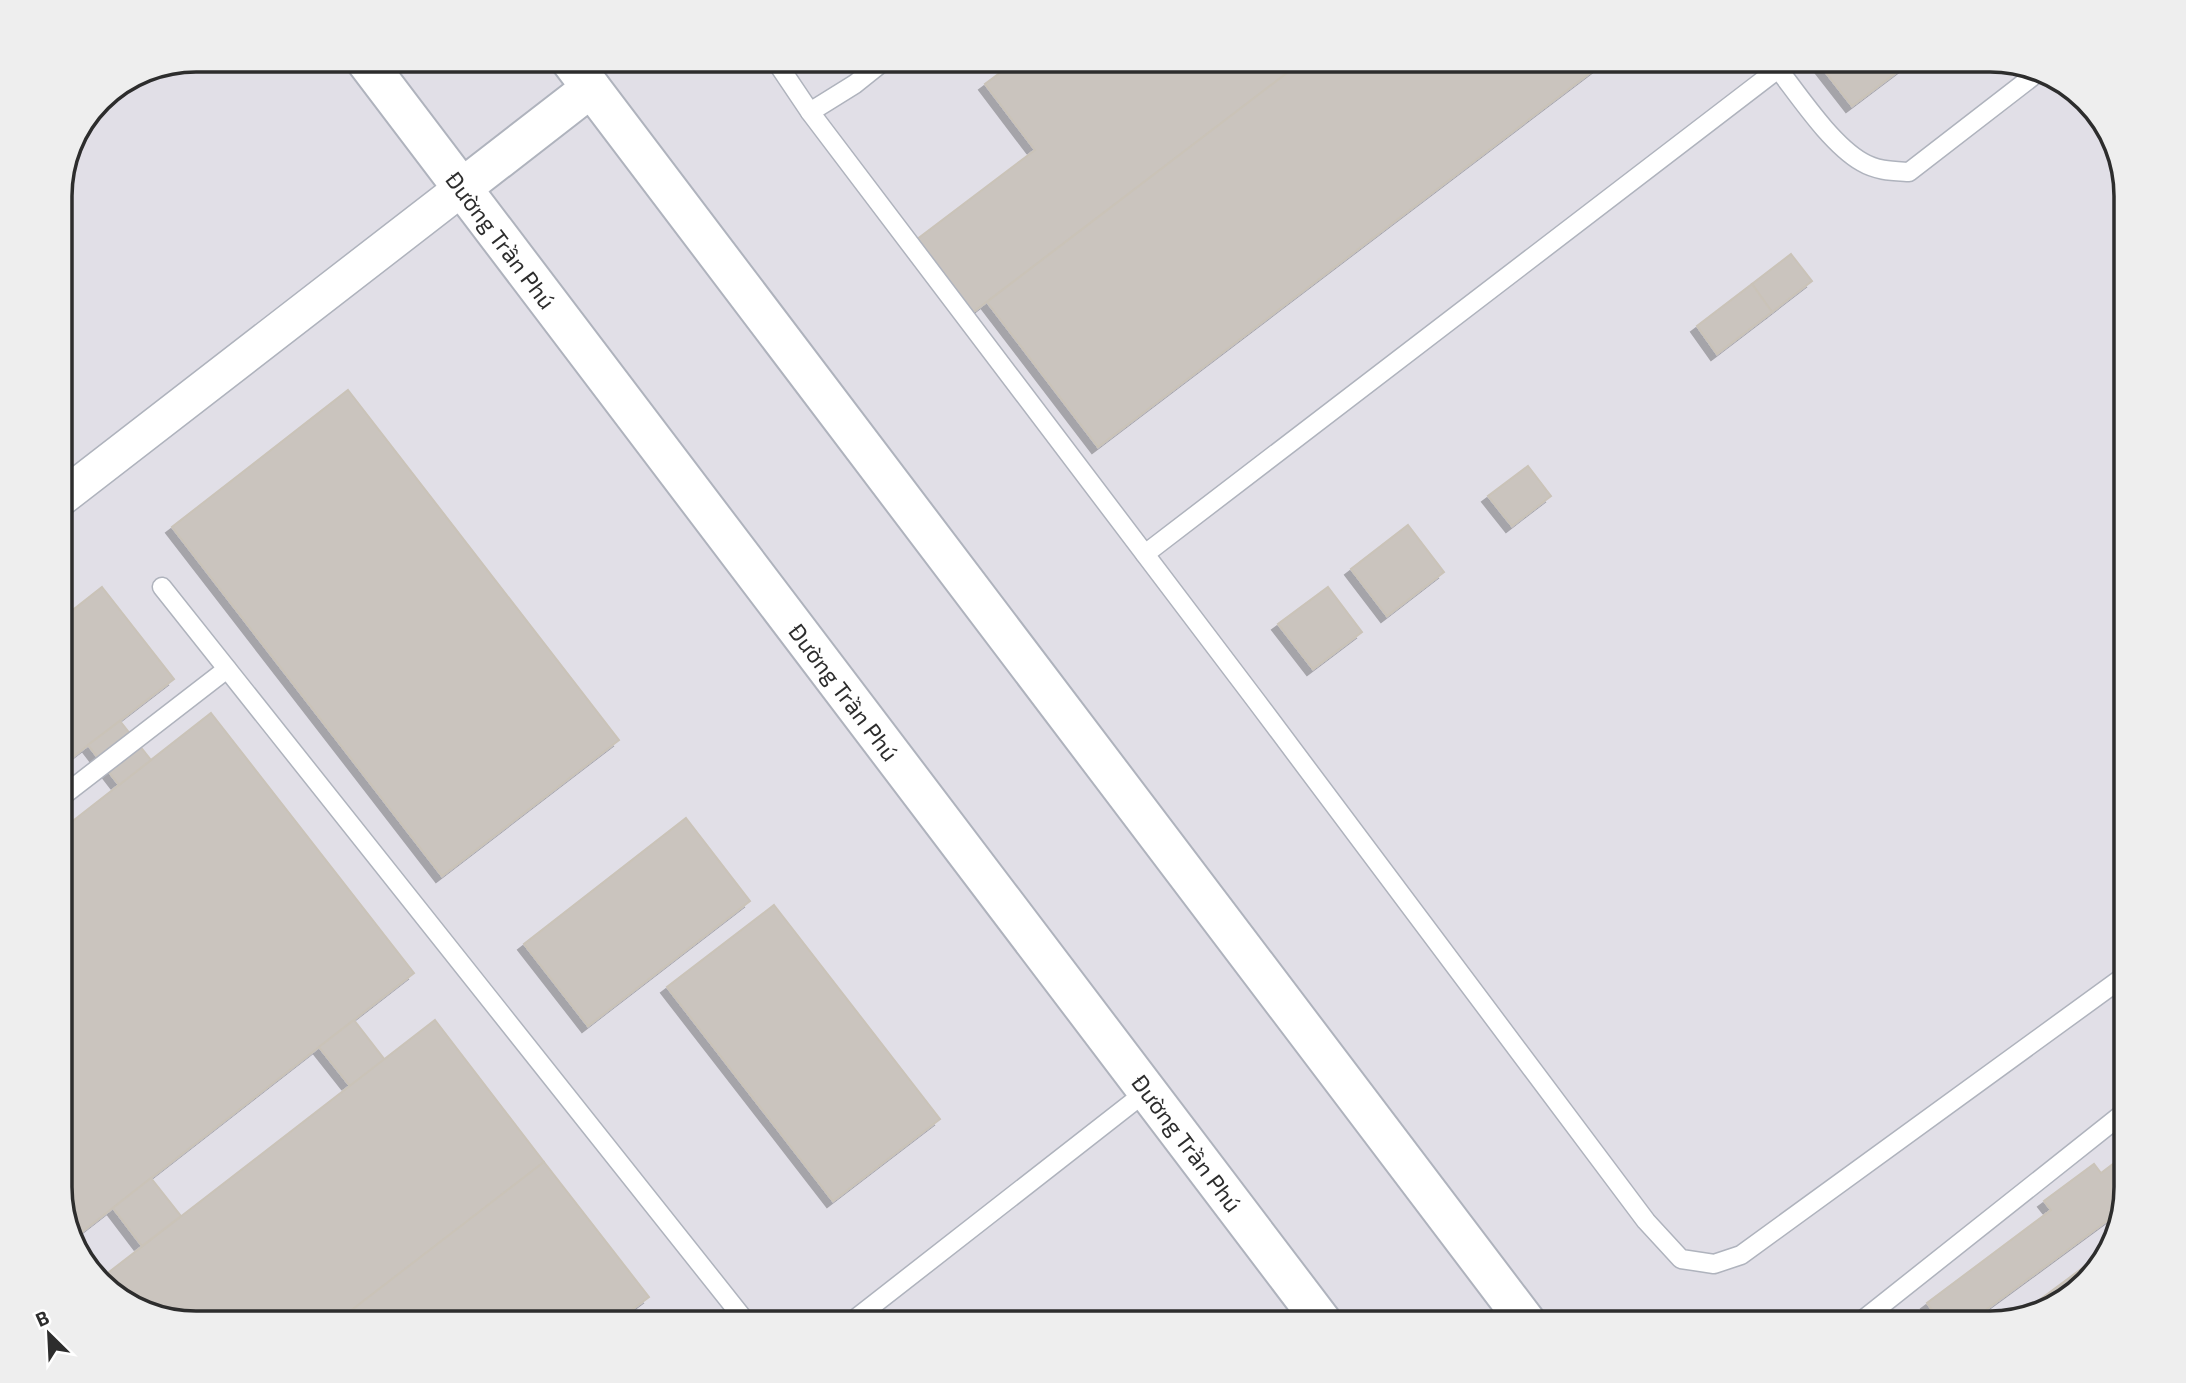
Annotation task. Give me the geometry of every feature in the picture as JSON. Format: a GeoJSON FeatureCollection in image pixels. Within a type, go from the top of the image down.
{"type":"FeatureCollection","features":[{"type":"Feature","properties":{"kind":"main road","name":"Đường Trần Phú"},"geometry":{"type":"LineString","coordinates":[[374,72],[1313,1311]]}},
{"type":"Feature","properties":{"kind":"main road"},"geometry":{"type":"LineString","coordinates":[[462,188],[581,74],[1517,1311]]}},
{"type":"Feature","properties":{"kind":"street"},"geometry":{"type":"LineString","coordinates":[[72,490],[462,188]]}},
{"type":"Feature","properties":{"kind":"lane"},"geometry":{"type":"LineString","coordinates":[[783,72],[810,112],[1638,1210],[1681,1259],[1714,1264],[1741,1255],[2114,984]]}},
{"type":"Feature","properties":{"kind":"lane"},"geometry":{"type":"LineString","coordinates":[[810,112],[870,72]]}},
{"type":"Feature","properties":{"kind":"lane"},"geometry":{"type":"LineString","coordinates":[[1145,554],[1764,72]]}},
{"type":"Feature","properties":{"kind":"lane"},"geometry":{"type":"LineString","coordinates":[[1780,72],[1839,145],[1863,163],[1884,171],[1909,172],[2031,79]]}},
{"type":"Feature","properties":{"kind":"lane"},"geometry":{"type":"LineString","coordinates":[[162,587],[737,1311]]}},
{"type":"Feature","properties":{"kind":"lane"},"geometry":{"type":"LineString","coordinates":[[72,789],[228,669]]}},
{"type":"Feature","properties":{"kind":"lane"},"geometry":{"type":"LineString","coordinates":[[867,1311],[1147,1091]]}},
{"type":"Feature","properties":{"kind":"lane"},"geometry":{"type":"LineString","coordinates":[[1875,1311],[2114,1121]]}},
{"type":"Feature","properties":{"kind":"shaded area"},"geometry":{"type":"Polygon","coordinates":[[[188,72],[1990,72],[2022,76],[2052,88],[2078,108],[2098,134],[2110,164],[2114,188],[2114,1187],[2110,1219],[2098,1249],[2078,1275],[2052,1295],[2022,1307],[1990,1311],[196,1311],[164,1307],[134,1295],[108,1275],[88,1249],[76,1219],[72,1195],[72,188],[78,156],[85,141],[97,120],[114,103],[148,81],[188,72]]]}},
{"type":"Feature","properties":{"kind":"building"},"geometry":{"type":"Polygon","coordinates":[[[1001,72],[1288,72],[972,313],[916,240],[1035,150],[985,84],[1001,72]]]}},
{"type":"Feature","properties":{"kind":"building"},"geometry":{"type":"Polygon","coordinates":[[[1288,72],[1591,72],[1098,447],[987,302],[1288,72]]]}},
{"type":"Feature","properties":{"kind":"building"},"geometry":{"type":"Polygon","coordinates":[[[1825,72],[1897,72],[1852,106],[1825,72]]]}},
{"type":"Feature","properties":{"kind":"building"},"geometry":{"type":"Polygon","coordinates":[[[1791,254],[1812,281],[1772,312],[1752,284],[1791,254]]]}},
{"type":"Feature","properties":{"kind":"building"},"geometry":{"type":"Polygon","coordinates":[[[1752,284],[1772,312],[1717,354],[1697,326],[1752,284]]]}},
{"type":"Feature","properties":{"kind":"building"},"geometry":{"type":"Polygon","coordinates":[[[348,390],[619,740],[442,876],[172,527],[348,390]]]}},
{"type":"Feature","properties":{"kind":"building"},"geometry":{"type":"Polygon","coordinates":[[[1528,466],[1551,496],[1512,526],[1488,496],[1528,466]]]}},
{"type":"Feature","properties":{"kind":"building"},"geometry":{"type":"Polygon","coordinates":[[[1408,525],[1444,572],[1387,616],[1351,569],[1408,525]]]}},
{"type":"Feature","properties":{"kind":"building"},"geometry":{"type":"Polygon","coordinates":[[[102,587],[174,679],[72,758],[72,611],[102,587]]]}},
{"type":"Feature","properties":{"kind":"building"},"geometry":{"type":"Polygon","coordinates":[[[1328,587],[1362,632],[1313,669],[1278,624],[1328,587]]]}},
{"type":"Feature","properties":{"kind":"building"},"geometry":{"type":"Polygon","coordinates":[[[211,713],[414,973],[80,1233],[72,1195],[72,822],[211,713]]]}},
{"type":"Feature","properties":{"kind":"building"},"geometry":{"type":"Polygon","coordinates":[[[120,721],[151,760],[119,785],[88,745],[120,721]]]}},
{"type":"Feature","properties":{"kind":"building"},"geometry":{"type":"Polygon","coordinates":[[[686,818],[750,901],[588,1026],[524,944],[686,818]]]}},
{"type":"Feature","properties":{"kind":"building"},"geometry":{"type":"Polygon","coordinates":[[[774,905],[940,1119],[833,1201],[667,987],[774,905]]]}},
{"type":"Feature","properties":{"kind":"building"},"geometry":{"type":"Polygon","coordinates":[[[354,1020],[385,1060],[350,1086],[319,1047],[354,1020]]]}},
{"type":"Feature","properties":{"kind":"building"},"geometry":{"type":"Polygon","coordinates":[[[435,1020],[544,1162],[351,1311],[180,1310],[148,1302],[120,1286],[107,1274],[435,1020]]]}},
{"type":"Feature","properties":{"kind":"building"},"geometry":{"type":"Polygon","coordinates":[[[544,1162],[649,1297],[630,1311],[351,1311],[544,1162]]]}},
{"type":"Feature","properties":{"kind":"building"},"geometry":{"type":"Polygon","coordinates":[[[2114,1163],[2110,1219],[1984,1311],[1933,1311],[1927,1303],[2051,1210],[2044,1201],[2094,1164],[2101,1173],[2114,1163]]]}},
{"type":"Feature","properties":{"kind":"building"},"geometry":{"type":"Polygon","coordinates":[[[151,1178],[181,1216],[142,1246],[113,1208],[151,1178]]]}},
{"type":"Feature","properties":{"kind":"building"},"geometry":{"type":"Polygon","coordinates":[[[2089,1263],[2066,1286],[2036,1303],[2089,1263]]]}}]}
